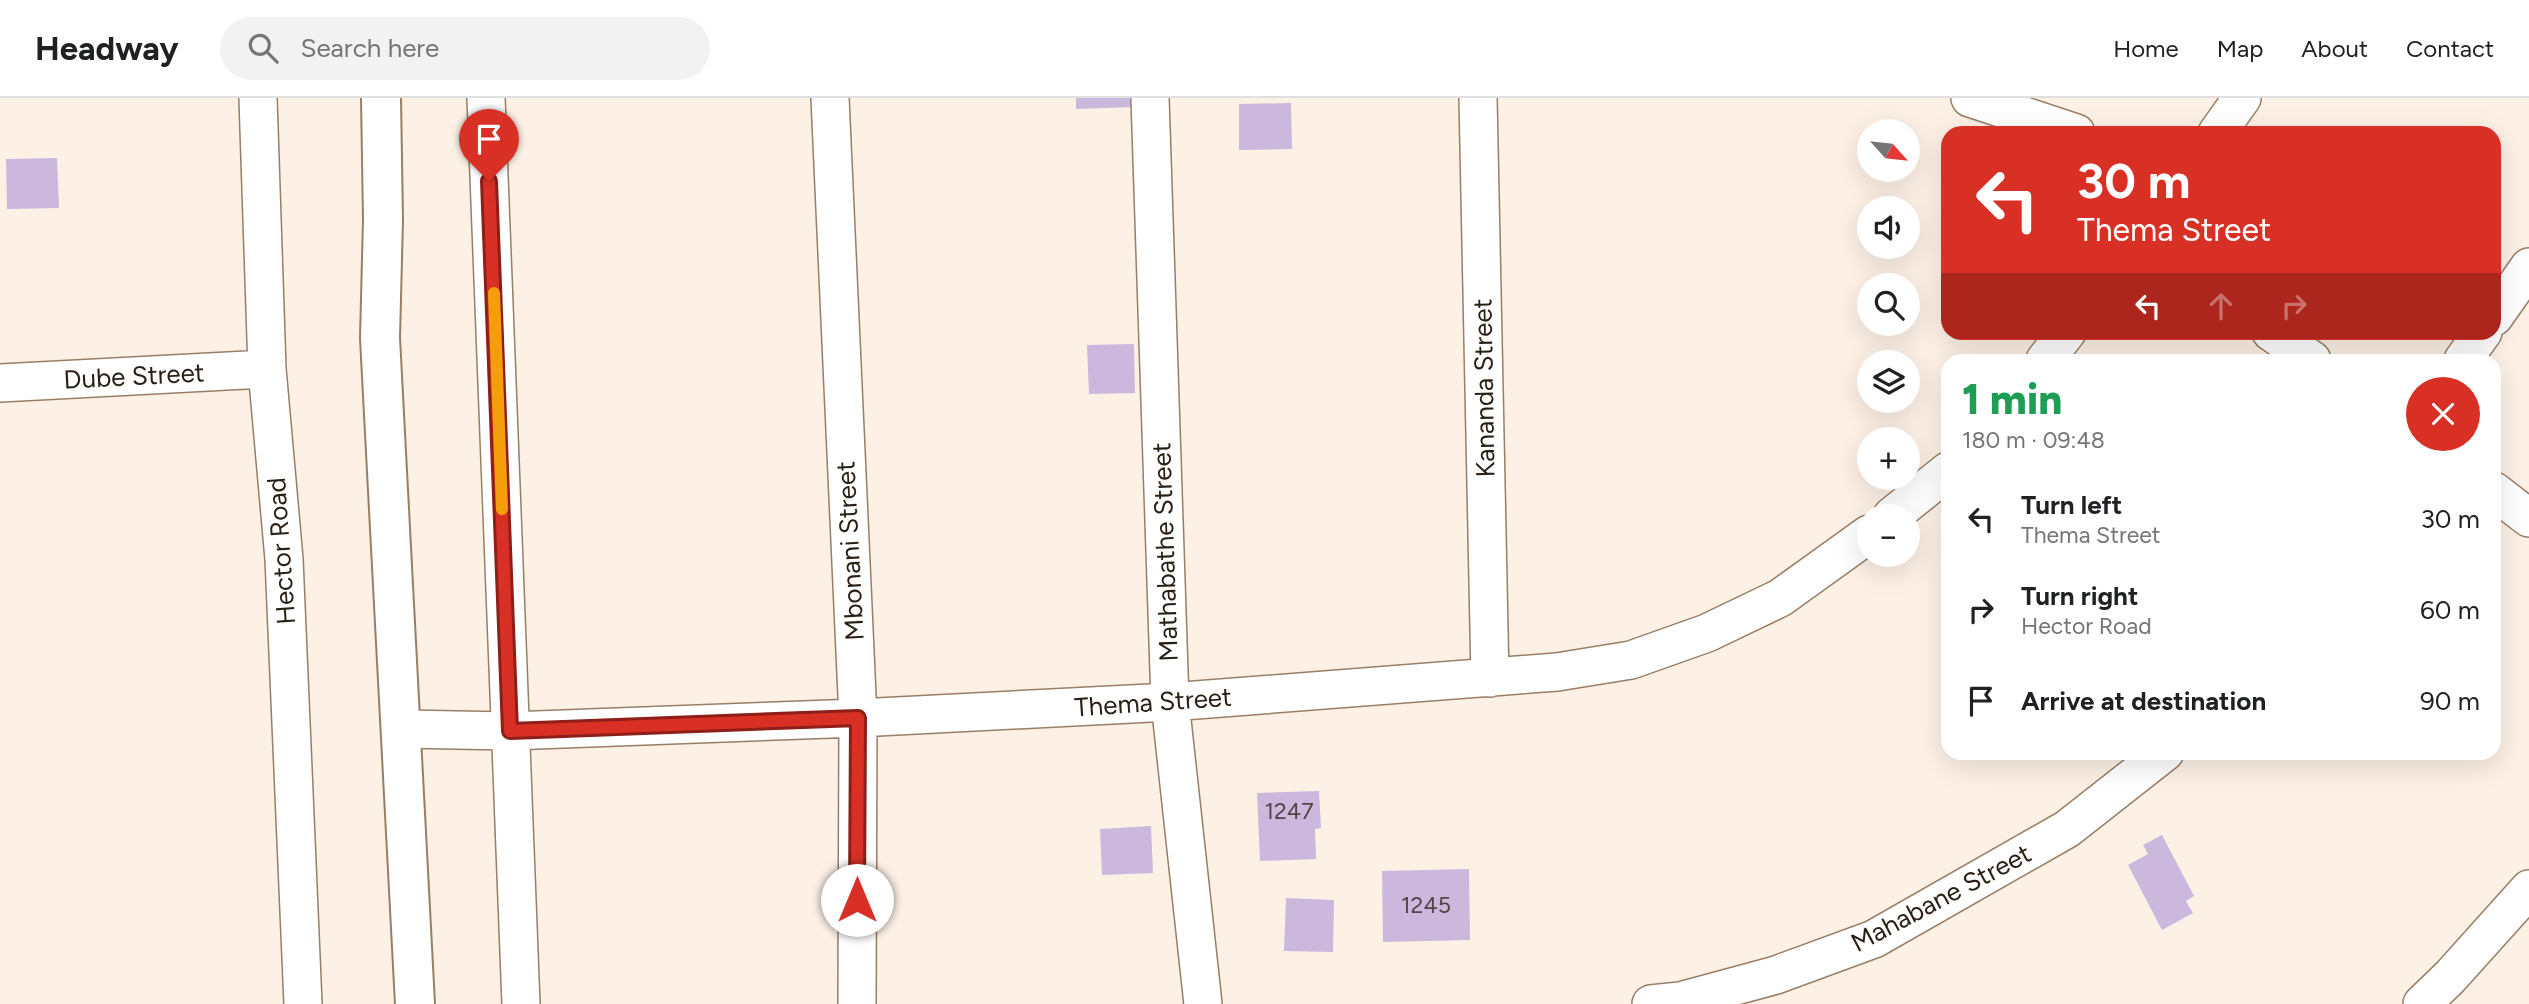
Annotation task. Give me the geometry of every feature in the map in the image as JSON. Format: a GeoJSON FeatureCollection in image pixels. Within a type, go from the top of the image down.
{"type":"FeatureCollection","features":[{"type":"Feature","properties":{"kind":"street","name":"Hector Road"},"geometry":{"type":"LineString","coordinates":[[258,98],[267,369],[284,559],[303,1004]]}},
{"type":"Feature","properties":{"kind":"street"},"geometry":{"type":"LineString","coordinates":[[381,98],[383,219],[380,338],[403,729],[415,1004]]}},
{"type":"Feature","properties":{"kind":"street"},"geometry":{"type":"LineString","coordinates":[[486,98],[521,1004]]}},
{"type":"Feature","properties":{"kind":"street","name":"Mbonani Street"},"geometry":{"type":"LineString","coordinates":[[830,98],[858,718],[857,1004]]}},
{"type":"Feature","properties":{"kind":"street","name":"Mathabathe Street"},"geometry":{"type":"LineString","coordinates":[[1150,98],[1170,702],[1203,1004]]}},
{"type":"Feature","properties":{"kind":"street","name":"Kananda Street"},"geometry":{"type":"LineString","coordinates":[[1478,98],[1489,678]]}},
{"type":"Feature","properties":{"kind":"street"},"geometry":{"type":"LineString","coordinates":[[1970,98],[2055,126]]}},
{"type":"Feature","properties":{"kind":"street"},"geometry":{"type":"LineString","coordinates":[[2222,126],[2242,98]]}},
{"type":"Feature","properties":{"kind":"street"},"geometry":{"type":"LineString","coordinates":[[2501,307],[2529,267]]}},
{"type":"Feature","properties":{"kind":"street"},"geometry":{"type":"LineString","coordinates":[[2050,354],[2061,340]]}},
{"type":"Feature","properties":{"kind":"street"},"geometry":{"type":"LineString","coordinates":[[2283,340],[2303,354]]}},
{"type":"Feature","properties":{"kind":"street","name":"Dube Street"},"geometry":{"type":"LineString","coordinates":[[0,383],[267,369]]}},
{"type":"Feature","properties":{"kind":"street"},"geometry":{"type":"LineString","coordinates":[[1907,504],[1941,477]]}},
{"type":"Feature","properties":{"kind":"street"},"geometry":{"type":"LineString","coordinates":[[2501,496],[2529,518]]}},
{"type":"Feature","properties":{"kind":"street","name":"Thema Street"},"geometry":{"type":"LineString","coordinates":[[403,729],[510,731],[858,718],[1170,702],[1557,672],[1631,660],[1706,633],[1780,598],[1857,543]]}},
{"type":"Feature","properties":{"kind":"street","name":"Mahabane Street"},"geometry":{"type":"LineString","coordinates":[[1651,1004],[1680,1001],[1776,975],[1874,939],[2067,830],[2155,760]]}},
{"type":"Feature","properties":{"kind":"street"},"geometry":{"type":"LineString","coordinates":[[2421,1004],[2450,977],[2529,889]]}},
{"type":"Feature","properties":{"kind":"building"},"geometry":{"type":"Polygon","coordinates":[[[1076,98],[1134,98],[1134,107],[1076,109],[1076,98]]]}},
{"type":"Feature","properties":{"kind":"building"},"geometry":{"type":"Polygon","coordinates":[[[1291,103],[1292,149],[1239,150],[1239,104],[1291,103]]]}},
{"type":"Feature","properties":{"kind":"building"},"geometry":{"type":"Polygon","coordinates":[[[57,158],[59,208],[7,209],[6,159],[57,158]]]}},
{"type":"Feature","properties":{"kind":"building"},"geometry":{"type":"Polygon","coordinates":[[[1134,344],[1135,393],[1089,394],[1087,345],[1134,344]]]}},
{"type":"Feature","properties":{"kind":"building"},"geometry":{"type":"Polygon","coordinates":[[[1319,791],[1321,828],[1315,829],[1316,859],[1260,861],[1257,793],[1319,791]]]}},
{"type":"Feature","properties":{"kind":"building"},"geometry":{"type":"Polygon","coordinates":[[[1151,826],[1153,873],[1102,875],[1100,829],[1151,826]]]}},
{"type":"Feature","properties":{"kind":"building"},"geometry":{"type":"Polygon","coordinates":[[[2162,835],[2194,896],[2186,901],[2193,913],[2162,930],[2128,865],[2148,854],[2143,845],[2162,835]]]}},
{"type":"Feature","properties":{"kind":"building"},"geometry":{"type":"Polygon","coordinates":[[[1469,869],[1470,940],[1383,942],[1382,871],[1469,869]]]}},
{"type":"Feature","properties":{"kind":"building"},"geometry":{"type":"Polygon","coordinates":[[[1286,898],[1334,900],[1333,952],[1284,951],[1286,898]]]}},
{"type":"Feature","properties":{"kind":"slow traffic"},"geometry":{"type":"LineString","coordinates":[[494,293],[502,509]]}},
{"type":"Feature","properties":{"kind":"route"},"geometry":{"type":"LineString","coordinates":[[489,181],[510,731],[858,718],[857,900]]}}]}
